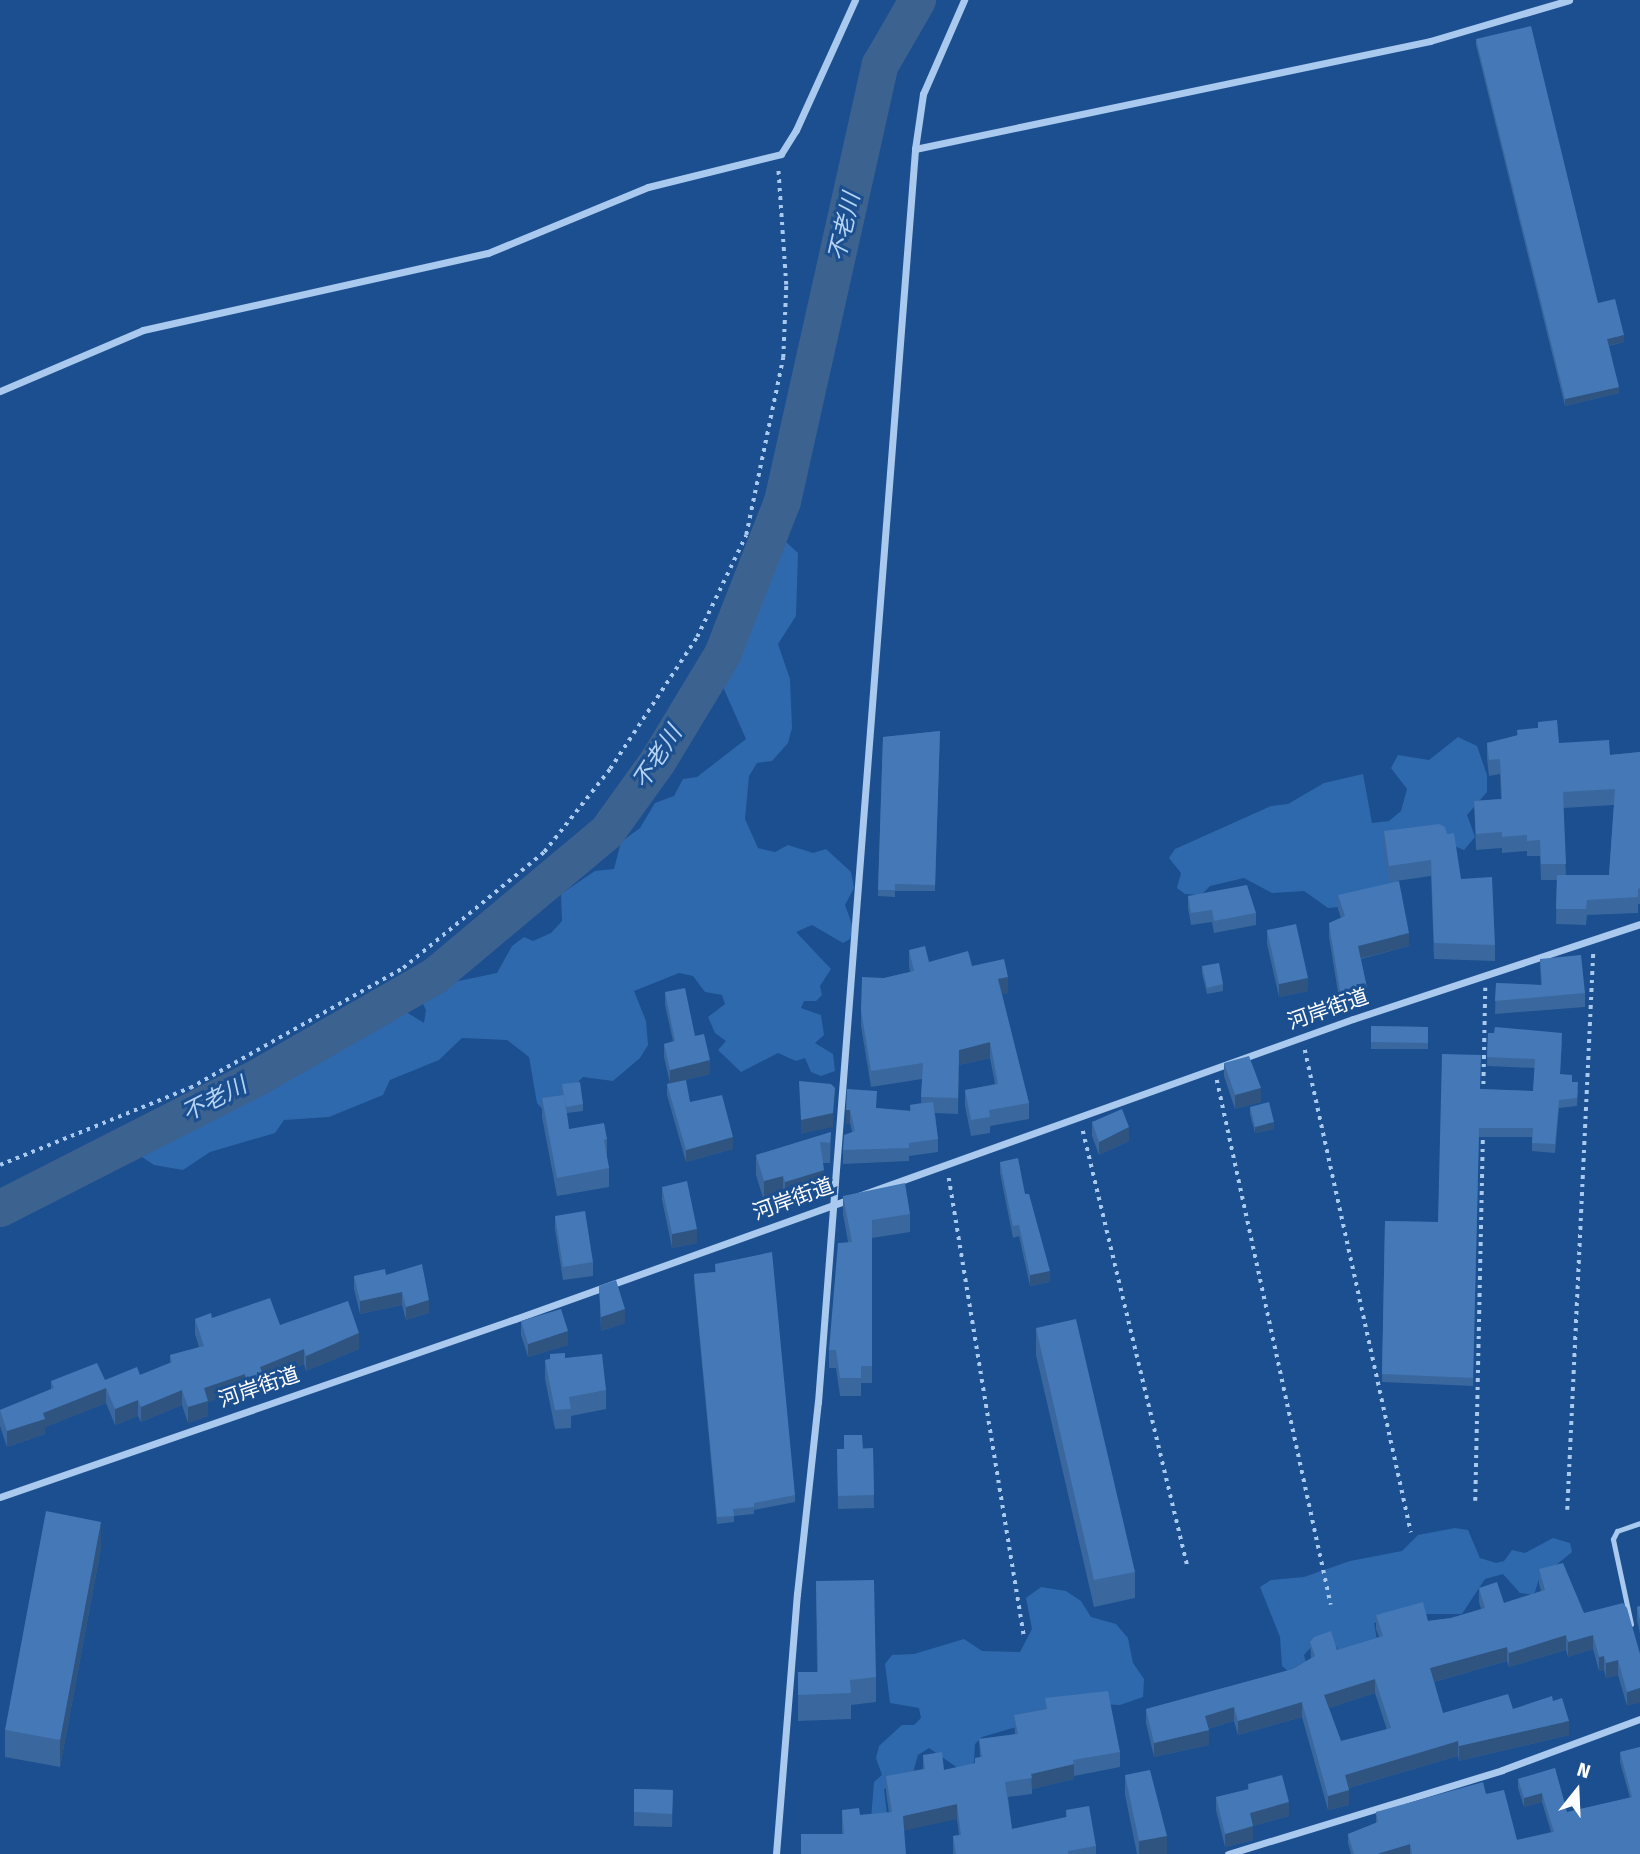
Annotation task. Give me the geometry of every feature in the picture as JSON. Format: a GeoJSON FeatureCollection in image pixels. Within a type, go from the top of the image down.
{"type":"FeatureCollection","features":[{"type":"Feature","properties":{"kind":"street"},"geometry":{"type":"LineString","coordinates":[[0,391],[143,330],[488,253],[648,187],[777,154],[796,130],[855,0]]}},
{"type":"Feature","properties":{"kind":"street"},"geometry":{"type":"LineString","coordinates":[[776,1854],[795,1608],[818,1402],[832,1203],[863,855],[875,634],[915,149],[923,94],[964,0]]}},
{"type":"Feature","properties":{"kind":"street"},"geometry":{"type":"LineString","coordinates":[[915,149],[1430,41],[1569,0]]}},
{"type":"Feature","properties":{"kind":"street","name":"河岸街道"},"geometry":{"type":"LineString","coordinates":[[0,1497],[515,1319],[946,1162],[1302,1037],[1640,924]]}},
{"type":"Feature","properties":{"kind":"street"},"geometry":{"type":"LineString","coordinates":[[1228,1854],[1502,1770],[1640,1719]]}},
{"type":"Feature","properties":{"kind":"lane"},"geometry":{"type":"LineString","coordinates":[[1633,1632],[1613,1539],[1617,1531],[1640,1523]]}},
{"type":"Feature","properties":{"kind":"path"},"geometry":{"type":"LineString","coordinates":[[0,1165],[190,1088],[403,968],[544,852],[610,769],[697,637],[746,535],[783,358],[786,285],[777,154]]}},
{"type":"Feature","properties":{"kind":"path"},"geometry":{"type":"LineString","coordinates":[[1567,1510],[1594,939]]}},
{"type":"Feature","properties":{"kind":"path"},"geometry":{"type":"LineString","coordinates":[[1483,1100],[1486,975]]}},
{"type":"Feature","properties":{"kind":"path"},"geometry":{"type":"LineString","coordinates":[[1302,1037],[1410,1533]]}},
{"type":"Feature","properties":{"kind":"path"},"geometry":{"type":"LineString","coordinates":[[1214,1068],[1331,1605]]}},
{"type":"Feature","properties":{"kind":"path"},"geometry":{"type":"LineString","coordinates":[[1079,1115],[1188,1569]]}},
{"type":"Feature","properties":{"kind":"path"},"geometry":{"type":"LineString","coordinates":[[1475,1501],[1483,1128]]}},
{"type":"Feature","properties":{"kind":"path"},"geometry":{"type":"LineString","coordinates":[[946,1162],[1024,1635]]}},
{"type":"Feature","properties":{"kind":"shaded area"},"geometry":{"type":"Polygon","coordinates":[[[786,542],[798,553],[796,616],[778,644],[790,679],[792,728],[788,743],[772,761],[757,763],[749,776],[745,819],[758,848],[775,852],[788,845],[813,853],[826,849],[851,872],[854,888],[845,905],[853,927],[850,939],[843,943],[812,925],[796,932],[831,969],[820,986],[822,995],[816,1001],[804,1001],[801,1008],[821,1015],[824,1035],[815,1043],[833,1054],[835,1071],[821,1076],[811,1072],[805,1058],[796,1061],[778,1053],[741,1072],[718,1050],[726,1041],[715,1033],[708,1017],[725,1004],[722,995],[705,992],[693,976],[679,973],[634,991],[646,1021],[648,1045],[640,1058],[613,1081],[583,1077],[546,1113],[537,1103],[529,1057],[507,1040],[462,1038],[439,1060],[390,1080],[383,1095],[329,1117],[284,1120],[275,1133],[210,1152],[183,1170],[154,1165],[139,1155],[219,1106],[284,1075],[321,1047],[334,1046],[383,1017],[403,1010],[424,1023],[426,1010],[420,998],[444,984],[497,973],[512,946],[524,937],[533,941],[551,933],[562,921],[561,894],[595,871],[614,869],[621,842],[640,828],[655,803],[674,796],[683,779],[697,777],[746,739],[723,687],[739,657],[738,640],[724,621],[728,610],[749,600],[755,588],[747,574],[755,557],[769,556],[786,542]]]}},
{"type":"Feature","properties":{"kind":"shaded area"},"geometry":{"type":"Polygon","coordinates":[[[1458,737],[1477,746],[1487,775],[1487,792],[1467,815],[1475,837],[1464,850],[1454,846],[1397,872],[1397,887],[1352,906],[1328,908],[1304,891],[1272,893],[1244,878],[1210,886],[1201,895],[1185,894],[1177,888],[1181,873],[1169,858],[1175,849],[1271,806],[1288,804],[1324,783],[1363,774],[1372,823],[1389,821],[1401,811],[1407,789],[1391,768],[1398,755],[1429,760],[1458,737]]]}},
{"type":"Feature","properties":{"kind":"shaded area"},"geometry":{"type":"Polygon","coordinates":[[[1455,1528],[1468,1530],[1480,1558],[1496,1563],[1504,1561],[1512,1550],[1525,1553],[1553,1538],[1570,1543],[1572,1552],[1539,1579],[1534,1595],[1520,1593],[1503,1574],[1485,1579],[1462,1614],[1421,1614],[1374,1623],[1378,1645],[1341,1655],[1334,1643],[1312,1646],[1304,1655],[1308,1670],[1290,1673],[1282,1666],[1280,1637],[1260,1587],[1271,1580],[1304,1577],[1350,1561],[1402,1551],[1418,1535],[1455,1528]]]}},
{"type":"Feature","properties":{"kind":"shaded area"},"geometry":{"type":"Polygon","coordinates":[[[1041,1587],[1066,1591],[1081,1601],[1091,1617],[1116,1624],[1128,1638],[1133,1663],[1144,1679],[1143,1697],[1120,1705],[1094,1704],[982,1737],[975,1744],[974,1762],[965,1773],[929,1748],[918,1755],[910,1783],[884,1789],[888,1822],[871,1819],[874,1782],[882,1775],[876,1758],[879,1746],[902,1725],[914,1725],[921,1718],[919,1708],[890,1703],[885,1664],[892,1655],[914,1654],[964,1639],[982,1651],[1020,1652],[1032,1629],[1026,1598],[1041,1587]]]}},
{"type":"Feature","properties":{"kind":"building"},"geometry":{"type":"Polygon","coordinates":[[[1531,26],[1598,303],[1615,299],[1624,335],[1607,339],[1619,387],[1565,399],[1476,39],[1531,26]]]}},
{"type":"Feature","properties":{"kind":"building"},"geometry":{"type":"Polygon","coordinates":[[[1557,720],[1559,743],[1609,740],[1610,755],[1640,752],[1638,897],[1587,900],[1586,909],[1556,909],[1557,875],[1609,875],[1615,789],[1563,792],[1566,864],[1541,864],[1540,840],[1527,841],[1527,835],[1502,837],[1502,832],[1476,834],[1474,801],[1502,799],[1500,759],[1489,760],[1487,743],[1518,735],[1517,730],[1538,728],[1538,722],[1557,720]]]}},
{"type":"Feature","properties":{"kind":"building"},"geometry":{"type":"Polygon","coordinates":[[[940,731],[935,885],[895,884],[895,890],[878,890],[883,737],[940,731]]]}},
{"type":"Feature","properties":{"kind":"building"},"geometry":{"type":"Polygon","coordinates":[[[1439,824],[1445,827],[1447,834],[1454,833],[1461,879],[1492,877],[1495,945],[1434,943],[1431,860],[1389,866],[1384,831],[1439,824]]]}},
{"type":"Feature","properties":{"kind":"building"},"geometry":{"type":"Polygon","coordinates":[[[1399,881],[1409,933],[1358,946],[1367,988],[1340,991],[1329,923],[1345,916],[1338,895],[1399,881]]]}},
{"type":"Feature","properties":{"kind":"building"},"geometry":{"type":"Polygon","coordinates":[[[1247,885],[1256,913],[1214,921],[1212,910],[1191,913],[1188,896],[1247,885]]]}},
{"type":"Feature","properties":{"kind":"building"},"geometry":{"type":"Polygon","coordinates":[[[1296,924],[1308,978],[1279,984],[1267,930],[1296,924]]]}},
{"type":"Feature","properties":{"kind":"building"},"geometry":{"type":"Polygon","coordinates":[[[925,946],[929,962],[968,951],[972,966],[1004,959],[1008,977],[998,979],[1029,1103],[989,1110],[990,1117],[971,1120],[965,1090],[998,1084],[990,1042],[959,1050],[958,1098],[921,1097],[923,1063],[871,1071],[861,1010],[862,977],[884,978],[914,971],[909,950],[925,946]]]}},
{"type":"Feature","properties":{"kind":"building"},"geometry":{"type":"Polygon","coordinates":[[[1581,955],[1585,993],[1495,1001],[1496,983],[1542,985],[1540,959],[1581,955]]]}},
{"type":"Feature","properties":{"kind":"building"},"geometry":{"type":"Polygon","coordinates":[[[1219,963],[1223,984],[1207,988],[1202,966],[1219,963]]]}},
{"type":"Feature","properties":{"kind":"building"},"geometry":{"type":"Polygon","coordinates":[[[685,988],[695,1036],[704,1034],[710,1060],[670,1070],[664,1044],[675,1041],[665,992],[685,988]]]}},
{"type":"Feature","properties":{"kind":"building"},"geometry":{"type":"Polygon","coordinates":[[[1371,1026],[1428,1027],[1428,1043],[1371,1042],[1371,1026]]]}},
{"type":"Feature","properties":{"kind":"building"},"geometry":{"type":"Polygon","coordinates":[[[1495,1027],[1562,1033],[1560,1074],[1572,1075],[1572,1082],[1578,1082],[1577,1098],[1559,1100],[1555,1144],[1532,1143],[1533,1128],[1479,1128],[1473,1378],[1382,1374],[1385,1221],[1438,1222],[1442,1054],[1481,1055],[1480,1089],[1533,1091],[1535,1059],[1487,1057],[1488,1033],[1494,1033],[1495,1027]]]}},
{"type":"Feature","properties":{"kind":"building"},"geometry":{"type":"Polygon","coordinates":[[[1249,1056],[1261,1088],[1235,1095],[1224,1063],[1249,1056]]]}},
{"type":"Feature","properties":{"kind":"building"},"geometry":{"type":"Polygon","coordinates":[[[686,1080],[690,1102],[722,1095],[733,1137],[686,1150],[667,1084],[686,1080]]]}},
{"type":"Feature","properties":{"kind":"building"},"geometry":{"type":"Polygon","coordinates":[[[799,1081],[831,1084],[835,1088],[833,1113],[801,1120],[799,1081]]]}},
{"type":"Feature","properties":{"kind":"building"},"geometry":{"type":"Polygon","coordinates":[[[580,1082],[583,1104],[566,1107],[562,1084],[580,1082]]]}},
{"type":"Feature","properties":{"kind":"building"},"geometry":{"type":"Polygon","coordinates":[[[847,1089],[877,1091],[876,1108],[911,1111],[910,1105],[933,1102],[938,1139],[909,1143],[909,1148],[843,1150],[844,1135],[855,1131],[850,1110],[846,1110],[847,1089]]]}},
{"type":"Feature","properties":{"kind":"building"},"geometry":{"type":"Polygon","coordinates":[[[564,1095],[569,1129],[604,1123],[609,1168],[557,1178],[542,1098],[564,1095]]]}},
{"type":"Feature","properties":{"kind":"building"},"geometry":{"type":"Polygon","coordinates":[[[1269,1102],[1274,1122],[1255,1127],[1250,1107],[1269,1102]]]}},
{"type":"Feature","properties":{"kind":"building"},"geometry":{"type":"Polygon","coordinates":[[[1122,1109],[1129,1127],[1099,1142],[1092,1122],[1122,1109]]]}},
{"type":"Feature","properties":{"kind":"building"},"geometry":{"type":"Polygon","coordinates":[[[831,1132],[830,1143],[820,1142],[824,1170],[785,1182],[783,1176],[764,1181],[756,1155],[831,1132]]]}},
{"type":"Feature","properties":{"kind":"building"},"geometry":{"type":"Polygon","coordinates":[[[1018,1158],[1025,1194],[1029,1194],[1050,1271],[1030,1275],[1019,1225],[1013,1226],[1000,1162],[1018,1158]]]}},
{"type":"Feature","properties":{"kind":"building"},"geometry":{"type":"Polygon","coordinates":[[[687,1181],[697,1229],[672,1234],[662,1187],[687,1181]]]}},
{"type":"Feature","properties":{"kind":"building"},"geometry":{"type":"Polygon","coordinates":[[[905,1183],[910,1214],[872,1220],[872,1366],[861,1366],[861,1378],[840,1378],[836,1350],[829,1350],[838,1243],[852,1242],[843,1196],[905,1183]]]}},
{"type":"Feature","properties":{"kind":"building"},"geometry":{"type":"Polygon","coordinates":[[[585,1211],[593,1262],[563,1267],[555,1216],[585,1211]]]}},
{"type":"Feature","properties":{"kind":"building"},"geometry":{"type":"Polygon","coordinates":[[[772,1252],[795,1495],[754,1503],[754,1507],[733,1509],[734,1516],[717,1517],[694,1274],[716,1272],[715,1264],[772,1252]]]}},
{"type":"Feature","properties":{"kind":"building"},"geometry":{"type":"Polygon","coordinates":[[[422,1264],[429,1300],[406,1307],[402,1292],[360,1301],[354,1276],[385,1269],[386,1275],[422,1264]]]}},
{"type":"Feature","properties":{"kind":"building"},"geometry":{"type":"Polygon","coordinates":[[[616,1280],[625,1309],[601,1317],[599,1286],[616,1280]]]}},
{"type":"Feature","properties":{"kind":"building"},"geometry":{"type":"Polygon","coordinates":[[[270,1298],[280,1325],[348,1301],[359,1333],[306,1356],[304,1349],[260,1367],[263,1375],[247,1382],[245,1374],[204,1388],[208,1401],[188,1407],[182,1390],[141,1407],[138,1400],[115,1409],[106,1388],[43,1413],[45,1419],[7,1431],[0,1410],[54,1388],[51,1381],[97,1363],[105,1380],[137,1367],[140,1375],[172,1362],[170,1355],[204,1346],[195,1319],[211,1313],[212,1318],[270,1298]]]}},
{"type":"Feature","properties":{"kind":"building"},"geometry":{"type":"Polygon","coordinates":[[[561,1309],[568,1331],[528,1344],[521,1321],[561,1309]]]}},
{"type":"Feature","properties":{"kind":"building"},"geometry":{"type":"Polygon","coordinates":[[[1076,1319],[1135,1572],[1094,1580],[1036,1328],[1076,1319]]]}},
{"type":"Feature","properties":{"kind":"building"},"geometry":{"type":"Polygon","coordinates":[[[565,1353],[565,1358],[602,1354],[606,1390],[569,1397],[571,1409],[555,1410],[545,1360],[550,1359],[550,1354],[565,1353]]]}},
{"type":"Feature","properties":{"kind":"building"},"geometry":{"type":"Polygon","coordinates":[[[844,1435],[862,1435],[863,1449],[873,1448],[874,1495],[838,1496],[837,1449],[844,1449],[844,1435]]]}},
{"type":"Feature","properties":{"kind":"building"},"geometry":{"type":"Polygon","coordinates":[[[46,1511],[101,1522],[60,1740],[5,1730],[46,1511]]]}},
{"type":"Feature","properties":{"kind":"building"},"geometry":{"type":"Polygon","coordinates":[[[1563,1563],[1584,1613],[1623,1603],[1627,1608],[1640,1654],[1640,1688],[1627,1692],[1618,1660],[1606,1663],[1604,1656],[1599,1657],[1593,1635],[1568,1642],[1566,1635],[1509,1653],[1507,1647],[1430,1668],[1443,1713],[1508,1694],[1513,1709],[1552,1696],[1553,1701],[1562,1698],[1569,1721],[1459,1746],[1458,1741],[1345,1775],[1349,1790],[1328,1796],[1302,1702],[1238,1721],[1234,1707],[1205,1716],[1209,1730],[1154,1743],[1146,1709],[1293,1669],[1315,1656],[1310,1642],[1314,1637],[1331,1631],[1337,1650],[1383,1636],[1376,1615],[1423,1602],[1428,1621],[1451,1618],[1485,1608],[1479,1588],[1497,1582],[1504,1603],[1545,1590],[1539,1569],[1563,1563]],[[1375,1679],[1324,1695],[1341,1741],[1391,1728],[1375,1679]]]}},
{"type":"Feature","properties":{"kind":"building"},"geometry":{"type":"Polygon","coordinates":[[[874,1580],[876,1677],[850,1680],[851,1693],[798,1695],[798,1672],[818,1672],[816,1581],[874,1580]]]}},
{"type":"Feature","properties":{"kind":"building"},"geometry":{"type":"Polygon","coordinates":[[[1108,1691],[1120,1752],[1073,1760],[1074,1764],[1031,1774],[1032,1778],[1005,1782],[1012,1829],[1067,1817],[1066,1810],[1089,1806],[1096,1846],[1068,1851],[1068,1854],[956,1854],[953,1836],[961,1835],[957,1804],[903,1816],[906,1854],[801,1854],[801,1834],[844,1834],[842,1810],[859,1808],[860,1815],[892,1812],[886,1776],[925,1769],[923,1755],[942,1752],[944,1770],[975,1763],[975,1758],[982,1757],[979,1739],[1018,1734],[1014,1715],[1047,1709],[1045,1698],[1108,1691]]]}},
{"type":"Feature","properties":{"kind":"building"},"geometry":{"type":"Polygon","coordinates":[[[1640,1747],[1640,1854],[1412,1854],[1410,1844],[1377,1854],[1354,1854],[1348,1834],[1378,1822],[1376,1812],[1483,1782],[1486,1794],[1504,1790],[1517,1840],[1554,1832],[1542,1793],[1524,1798],[1518,1779],[1555,1768],[1567,1812],[1632,1797],[1620,1752],[1640,1747]]]}},
{"type":"Feature","properties":{"kind":"building"},"geometry":{"type":"Polygon","coordinates":[[[1150,1770],[1167,1836],[1139,1841],[1125,1775],[1150,1770]]]}},
{"type":"Feature","properties":{"kind":"building"},"geometry":{"type":"Polygon","coordinates":[[[1282,1775],[1289,1802],[1250,1813],[1253,1826],[1225,1834],[1216,1797],[1249,1789],[1248,1784],[1282,1775]]]}},
{"type":"Feature","properties":{"kind":"building"},"geometry":{"type":"Polygon","coordinates":[[[634,1789],[673,1790],[672,1814],[634,1812],[634,1789]]]}},
{"type":"Feature","properties":{"kind":"waterway","name":"不老川"},"geometry":{"type":"LineString","coordinates":[[0,1208],[259,1076],[435,975],[607,831],[658,760],[722,654],[782,501],[880,64],[917,0]]}}]}
